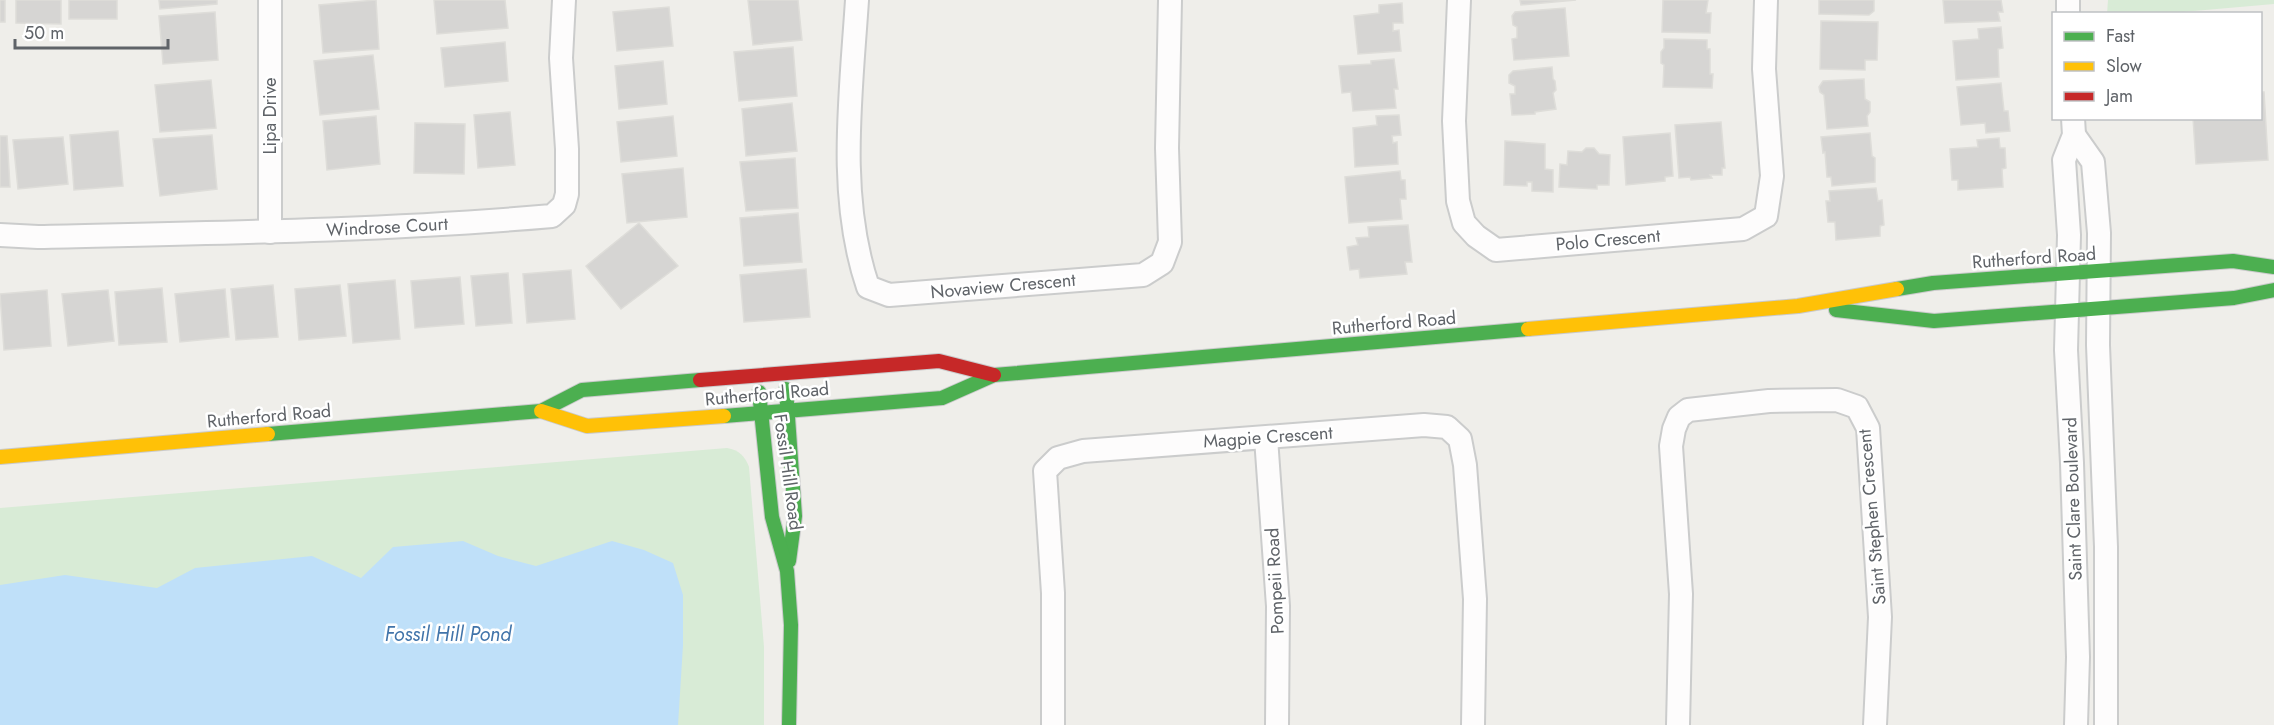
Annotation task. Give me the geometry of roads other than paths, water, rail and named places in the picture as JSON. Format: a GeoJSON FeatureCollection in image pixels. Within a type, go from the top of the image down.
{"type":"FeatureCollection","features":[{"type":"Feature","properties":{"kind":"main road","name":"Rutherford Road"},"geometry":{"type":"LineString","coordinates":[[0,457],[542,411],[582,390],[939,362],[994,375],[1798,306],[1933,283],[2233,261],[2274,267]]}},
{"type":"Feature","properties":{"kind":"main road","name":"Rutherford Road"},"geometry":{"type":"LineString","coordinates":[[1798,306],[1934,321],[2234,298],[2274,290]]}},
{"type":"Feature","properties":{"kind":"main road","name":"Fossil Hill Road"},"geometry":{"type":"LineString","coordinates":[[785,374],[795,516],[787,571]]}},
{"type":"Feature","properties":{"kind":"main road","name":"Rutherford Road"},"geometry":{"type":"LineString","coordinates":[[542,411],[587,426],[942,398],[994,375]]}},
{"type":"Feature","properties":{"kind":"main road","name":"Fossil Hill Road"},"geometry":{"type":"LineString","coordinates":[[758,376],[772,517],[787,571],[791,624],[789,725]]}},
{"type":"Feature","properties":{"kind":"street","name":"Lipa Drive"},"geometry":{"type":"LineString","coordinates":[[270,0],[270,232]]}},
{"type":"Feature","properties":{"kind":"street","name":"Windrose Court"},"geometry":{"type":"LineString","coordinates":[[0,235],[38,237],[270,232],[426,225],[552,216],[564,205],[567,194],[567,150],[561,57],[564,0]]}},
{"type":"Feature","properties":{"kind":"street","name":"Novaview Crescent"},"geometry":{"type":"LineString","coordinates":[[857,0],[849,125],[850,181],[859,260],[868,287],[890,296],[1143,275],[1162,263],[1170,242],[1167,148],[1170,0]]}},
{"type":"Feature","properties":{"kind":"street","name":"Polo Crescent"},"geometry":{"type":"LineString","coordinates":[[1459,0],[1454,121],[1458,201],[1464,223],[1476,236],[1496,250],[1743,229],[1766,216],[1772,176],[1764,69],[1766,0]]}},
{"type":"Feature","properties":{"kind":"street","name":"Saint Clare Boulevard"},"geometry":{"type":"LineString","coordinates":[[2073,127],[2093,162],[2099,233],[2098,308],[2106,547],[2106,725]]}},
{"type":"Feature","properties":{"kind":"street","name":"Saint Clare Boulevard"},"geometry":{"type":"LineString","coordinates":[[2073,127],[2064,160],[2069,235],[2066,350],[2078,657],[2076,725]]}},
{"type":"Feature","properties":{"kind":"street","name":"Saint Stephen Crescent"},"geometry":{"type":"LineString","coordinates":[[1678,725],[1681,594],[1671,446],[1679,417],[1688,410],[1737,404],[1837,400],[1857,407],[1868,428],[1880,618],[1875,725]]}},
{"type":"Feature","properties":{"kind":"street","name":"Magpie Crescent"},"geometry":{"type":"LineString","coordinates":[[1053,725],[1053,593],[1045,471],[1058,458],[1083,451],[1424,425],[1447,428],[1460,439],[1465,465],[1475,599],[1473,725]]}},
{"type":"Feature","properties":{"kind":"street","name":"Pompeii Road"},"geometry":{"type":"LineString","coordinates":[[1266,438],[1278,606],[1277,725]]}},
{"type":"Feature","properties":{"kind":"water","name":"Fossil Hill Pond"},"geometry":{"type":"Polygon","coordinates":[[[463,541],[498,556],[536,566],[612,541],[644,550],[673,563],[683,595],[683,645],[678,725],[0,725],[0,585],[65,575],[157,588],[195,568],[312,556],[361,578],[393,547],[463,541]]]}}]}
